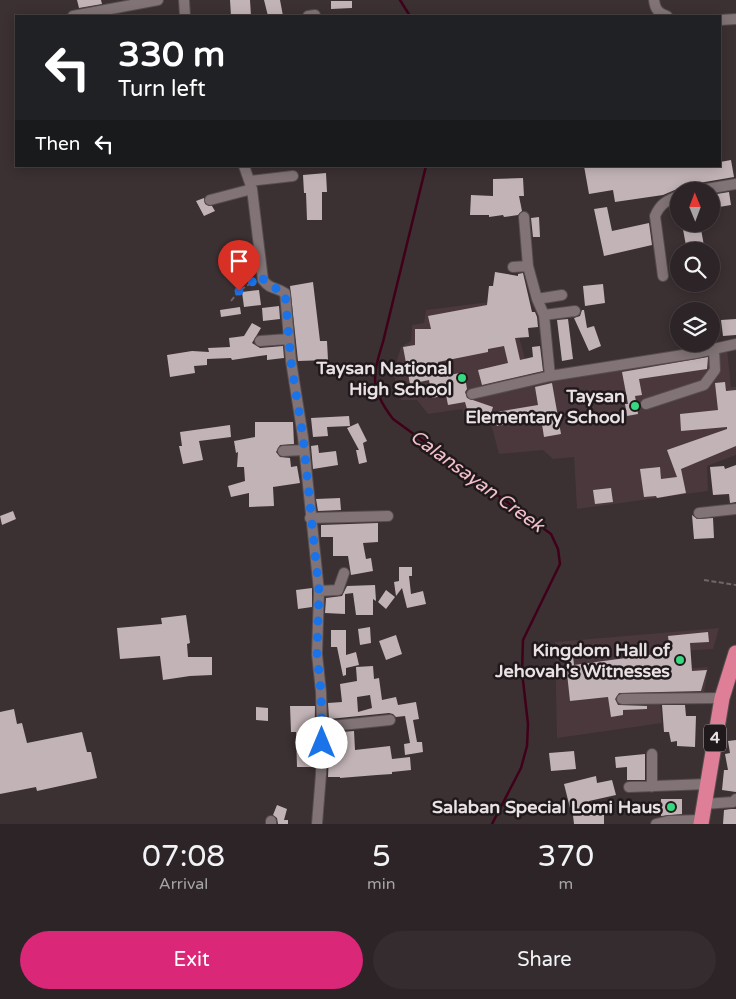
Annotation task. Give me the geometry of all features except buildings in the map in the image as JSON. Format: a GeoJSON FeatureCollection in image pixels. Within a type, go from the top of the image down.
{"type":"FeatureCollection","features":[{"type":"Feature","properties":{"kind":"highway","name":"4"},"geometry":{"type":"LineString","coordinates":[[701,822],[722,698],[736,653]]}},
{"type":"Feature","properties":{"kind":"street"},"geometry":{"type":"LineString","coordinates":[[78,15],[158,0]]}},
{"type":"Feature","properties":{"kind":"street"},"geometry":{"type":"LineString","coordinates":[[184,0],[185,15]]}},
{"type":"Feature","properties":{"kind":"street"},"geometry":{"type":"LineString","coordinates":[[654,0],[655,8],[664,15]]}},
{"type":"Feature","properties":{"kind":"street"},"geometry":{"type":"LineString","coordinates":[[721,20],[736,19]]}},
{"type":"Feature","properties":{"kind":"street"},"geometry":{"type":"LineString","coordinates":[[244,167],[251,185],[262,275],[266,284],[285,293],[288,306],[288,339],[304,450],[319,591],[317,654],[322,727],[317,824]]}},
{"type":"Feature","properties":{"kind":"street"},"geometry":{"type":"LineString","coordinates":[[210,200],[251,185],[293,176]]}},
{"type":"Feature","properties":{"kind":"street"},"geometry":{"type":"LineString","coordinates":[[720,187],[736,184]]}},
{"type":"Feature","properties":{"kind":"street"},"geometry":{"type":"LineString","coordinates":[[663,276],[655,216],[659,207],[670,199]]}},
{"type":"Feature","properties":{"kind":"street"},"geometry":{"type":"LineString","coordinates":[[524,217],[528,266],[537,299],[544,315],[550,376]]}},
{"type":"Feature","properties":{"kind":"street"},"geometry":{"type":"LineString","coordinates":[[513,267],[528,266]]}},
{"type":"Feature","properties":{"kind":"street"},"geometry":{"type":"LineString","coordinates":[[537,299],[562,295]]}},
{"type":"Feature","properties":{"kind":"street"},"geometry":{"type":"LineString","coordinates":[[544,315],[575,311]]}},
{"type":"Feature","properties":{"kind":"street"},"geometry":{"type":"LineString","coordinates":[[260,341],[288,339]]}},
{"type":"Feature","properties":{"kind":"street"},"geometry":{"type":"LineString","coordinates":[[720,348],[736,344]]}},
{"type":"Feature","properties":{"kind":"street"},"geometry":{"type":"LineString","coordinates":[[472,394],[550,376],[696,352]]}},
{"type":"Feature","properties":{"kind":"street"},"geometry":{"type":"LineString","coordinates":[[646,404],[704,385],[716,370],[714,352]]}},
{"type":"Feature","properties":{"kind":"street"},"geometry":{"type":"LineString","coordinates":[[283,451],[304,450]]}},
{"type":"Feature","properties":{"kind":"street"},"geometry":{"type":"LineString","coordinates":[[699,513],[736,509]]}},
{"type":"Feature","properties":{"kind":"street"},"geometry":{"type":"LineString","coordinates":[[310,518],[388,516]]}},
{"type":"Feature","properties":{"kind":"street"},"geometry":{"type":"LineString","coordinates":[[319,591],[338,590],[344,573]]}},
{"type":"Feature","properties":{"kind":"street"},"geometry":{"type":"LineString","coordinates":[[622,699],[722,698]]}},
{"type":"Feature","properties":{"kind":"street"},"geometry":{"type":"LineString","coordinates":[[322,727],[390,720]]}},
{"type":"Feature","properties":{"kind":"street"},"geometry":{"type":"LineString","coordinates":[[652,754],[652,787]]}},
{"type":"Feature","properties":{"kind":"street"},"geometry":{"type":"LineString","coordinates":[[628,787],[707,784]]}},
{"type":"Feature","properties":{"kind":"street"},"geometry":{"type":"LineString","coordinates":[[704,804],[733,802],[736,799]]}},
{"type":"Feature","properties":{"kind":"street"},"geometry":{"type":"LineString","coordinates":[[656,824],[668,821],[701,822]]}},
{"type":"Feature","properties":{"kind":"path"},"geometry":{"type":"LineString","coordinates":[[231,301],[239,291],[262,275]]}},
{"type":"Feature","properties":{"kind":"path"},"geometry":{"type":"LineString","coordinates":[[704,580],[736,586]]}},
{"type":"Feature","properties":{"kind":"shaded area"},"geometry":{"type":"Polygon","coordinates":[[[490,302],[514,319],[532,384],[710,352],[720,352],[720,350],[727,349],[731,387],[736,387],[736,455],[707,466],[708,491],[577,509],[574,457],[553,459],[543,450],[499,454],[491,424],[478,420],[466,421],[462,409],[428,414],[417,400],[401,400],[393,373],[401,347],[411,341],[412,325],[424,323],[426,310],[490,302]]]}},
{"type":"Feature","properties":{"kind":"shaded area"},"geometry":{"type":"Polygon","coordinates":[[[719,628],[713,649],[667,652],[669,670],[708,667],[703,700],[660,701],[662,723],[557,738],[555,642],[719,628]]]}},
{"type":"Feature","properties":{"kind":"waterway","name":"Calansayan Creek"},"geometry":{"type":"LineString","coordinates":[[400,0],[409,15]]}},
{"type":"Feature","properties":{"kind":"waterway","name":"Calansayan Creek"},"geometry":{"type":"LineString","coordinates":[[426,167],[375,374],[377,391],[393,419],[551,534],[558,549],[560,564],[523,640],[522,672],[528,724],[527,746],[521,768],[492,824]]}},
{"type":"Feature","properties":{"kind":"place","name":"Taysan National High School"},"geometry":{"type":"Point","coordinates":[462,378]}},
{"type":"Feature","properties":{"kind":"place","name":"Taysan Elementary School"},"geometry":{"type":"Point","coordinates":[635,406]}},
{"type":"Feature","properties":{"kind":"place","name":"Kingdom Hall of Jehovah's Witnesses"},"geometry":{"type":"Point","coordinates":[680,660]}},
{"type":"Feature","properties":{"kind":"place","name":"Salaban Special Lomi Haus"},"geometry":{"type":"Point","coordinates":[671,807]}},
{"type":"Feature","properties":{"kind":"route"},"geometry":{"type":"LineString","coordinates":[[239,291],[262,275],[266,284],[285,293],[288,306],[288,339],[303,437],[319,591],[317,654],[321,692],[322,743]]}}]}
